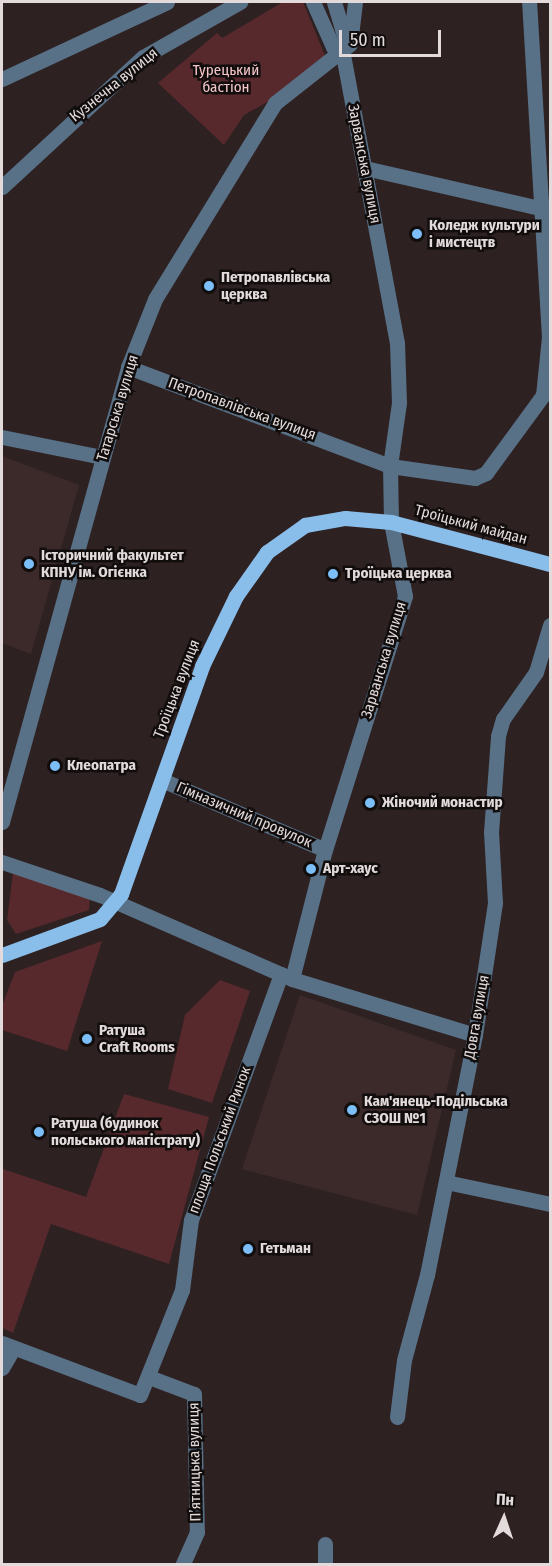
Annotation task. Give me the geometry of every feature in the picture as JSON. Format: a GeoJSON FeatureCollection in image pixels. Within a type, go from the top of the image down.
{"type":"FeatureCollection","features":[{"type":"Feature","properties":{"kind":"main road","name":"Троїцька вулиця"},"geometry":{"type":"LineString","coordinates":[[114,903],[127,881],[202,666],[236,596],[267,552],[305,525],[345,518],[391,522]]}},
{"type":"Feature","properties":{"kind":"main road","name":"Троїцький майдан"},"geometry":{"type":"LineString","coordinates":[[391,522],[546,563]]}},
{"type":"Feature","properties":{"kind":"main road"},"geometry":{"type":"LineString","coordinates":[[2,955],[100,919],[114,903]]}},
{"type":"Feature","properties":{"kind":"street"},"geometry":{"type":"LineString","coordinates":[[2,79],[167,2]]}},
{"type":"Feature","properties":{"kind":"street","name":"Кузнечна вулиця"},"geometry":{"type":"LineString","coordinates":[[2,187],[143,57],[240,2]]}},
{"type":"Feature","properties":{"kind":"street"},"geometry":{"type":"LineString","coordinates":[[313,2],[333,47],[342,50],[353,39],[355,2]]}},
{"type":"Feature","properties":{"kind":"street","name":"Зарванська вулиця"},"geometry":{"type":"LineString","coordinates":[[287,977],[405,596],[391,522],[390,466],[399,403],[397,343],[342,50],[345,42],[334,2]]}},
{"type":"Feature","properties":{"kind":"street"},"geometry":{"type":"LineString","coordinates":[[529,2],[538,208],[549,337],[547,397]]}},
{"type":"Feature","properties":{"kind":"street","name":"Татарська вулиця"},"geometry":{"type":"LineString","coordinates":[[2,822],[128,367],[155,299],[275,104],[342,50]]}},
{"type":"Feature","properties":{"kind":"street"},"geometry":{"type":"LineString","coordinates":[[365,168],[538,208]]}},
{"type":"Feature","properties":{"kind":"street","name":"Петропавлівська вулиця"},"geometry":{"type":"LineString","coordinates":[[128,367],[390,466],[475,478],[486,473],[547,397]]}},
{"type":"Feature","properties":{"kind":"street"},"geometry":{"type":"LineString","coordinates":[[2,437],[102,458]]}},
{"type":"Feature","properties":{"kind":"street","name":"Довга вулиця"},"geometry":{"type":"LineString","coordinates":[[397,1417],[404,1360],[446,1182],[475,1035],[497,887],[491,832],[495,750],[503,719],[536,672],[550,625]]}},
{"type":"Feature","properties":{"kind":"street","name":"Гімназичний провулок"},"geometry":{"type":"LineString","coordinates":[[162,780],[325,850]]}},
{"type":"Feature","properties":{"kind":"street"},"geometry":{"type":"LineString","coordinates":[[2,862],[114,903],[287,977],[475,1035]]}},
{"type":"Feature","properties":{"kind":"street","name":"площа Польський Ринок"},"geometry":{"type":"LineString","coordinates":[[149,1377],[182,1290],[191,1220],[287,977]]}},
{"type":"Feature","properties":{"kind":"street"},"geometry":{"type":"LineString","coordinates":[[446,1182],[550,1204]]}},
{"type":"Feature","properties":{"kind":"street"},"geometry":{"type":"LineString","coordinates":[[2,1368],[7,1346],[140,1395],[149,1377]]}},
{"type":"Feature","properties":{"kind":"street","name":"Пʼятницька вулиця"},"geometry":{"type":"LineString","coordinates":[[149,1377],[194,1394],[196,1532],[183,1564]]}},
{"type":"Feature","properties":{"kind":"street"},"geometry":{"type":"LineString","coordinates":[[325,1544],[325,1564]]}},
{"type":"Feature","properties":{"kind":"shaded area","name":"Історичний факультет КПНУ ім. Огієнка"},"geometry":{"type":"Polygon","coordinates":[[[2,456],[79,485],[31,654],[2,643],[2,456]]]}},
{"type":"Feature","properties":{"kind":"shaded area","name":"Кам'янець-Подільська СЗОШ №1"},"geometry":{"type":"Polygon","coordinates":[[[300,995],[456,1050],[417,1215],[242,1169],[300,995]]]}},
{"type":"Feature","properties":{"kind":"green space","name":"Турецький бастіон"},"geometry":{"type":"Polygon","coordinates":[[[283,2],[303,2],[326,58],[323,71],[244,115],[224,145],[158,83],[217,33],[222,38],[283,2]]]}},
{"type":"Feature","properties":{"kind":"green space"},"geometry":{"type":"Polygon","coordinates":[[[13,873],[90,896],[89,910],[16,934],[7,920],[13,873]]]}},
{"type":"Feature","properties":{"kind":"green space"},"geometry":{"type":"Polygon","coordinates":[[[102,941],[67,1051],[2,1030],[2,1006],[15,972],[102,941]]]}},
{"type":"Feature","properties":{"kind":"green space"},"geometry":{"type":"Polygon","coordinates":[[[220,980],[250,991],[212,1103],[168,1089],[185,1015],[220,980]]]}},
{"type":"Feature","properties":{"kind":"green space"},"geometry":{"type":"Polygon","coordinates":[[[124,1094],[209,1117],[169,1264],[51,1224],[13,1333],[2,1328],[3,1169],[86,1197],[124,1094]]]}},
{"type":"Feature","properties":{"kind":"place","name":"Коледж культури і мистецтв"},"geometry":{"type":"Point","coordinates":[417,234]}},
{"type":"Feature","properties":{"kind":"place","name":"Петропавлівська церква"},"geometry":{"type":"Point","coordinates":[209,286]}},
{"type":"Feature","properties":{"kind":"place","name":"Історичний факультет КПНУ ім. Огієнка"},"geometry":{"type":"Point","coordinates":[29,564]}},
{"type":"Feature","properties":{"kind":"place","name":"Троїцька церква"},"geometry":{"type":"Point","coordinates":[333,574]}},
{"type":"Feature","properties":{"kind":"place","name":"Клеопатра"},"geometry":{"type":"Point","coordinates":[55,766]}},
{"type":"Feature","properties":{"kind":"place","name":"Жіночий монастир"},"geometry":{"type":"Point","coordinates":[370,803]}},
{"type":"Feature","properties":{"kind":"place","name":"Арт-хаус"},"geometry":{"type":"Point","coordinates":[311,869]}},
{"type":"Feature","properties":{"kind":"place","name":"Ратуша Craft Rooms"},"geometry":{"type":"Point","coordinates":[87,1039]}},
{"type":"Feature","properties":{"kind":"place","name":"Кам'янець-Подільська СЗОШ №1"},"geometry":{"type":"Point","coordinates":[352,1110]}},
{"type":"Feature","properties":{"kind":"place","name":"Ратуша (будинок польського магістрату)"},"geometry":{"type":"Point","coordinates":[39,1132]}},
{"type":"Feature","properties":{"kind":"place","name":"Гетьман"},"geometry":{"type":"Point","coordinates":[248,1249]}}]}
